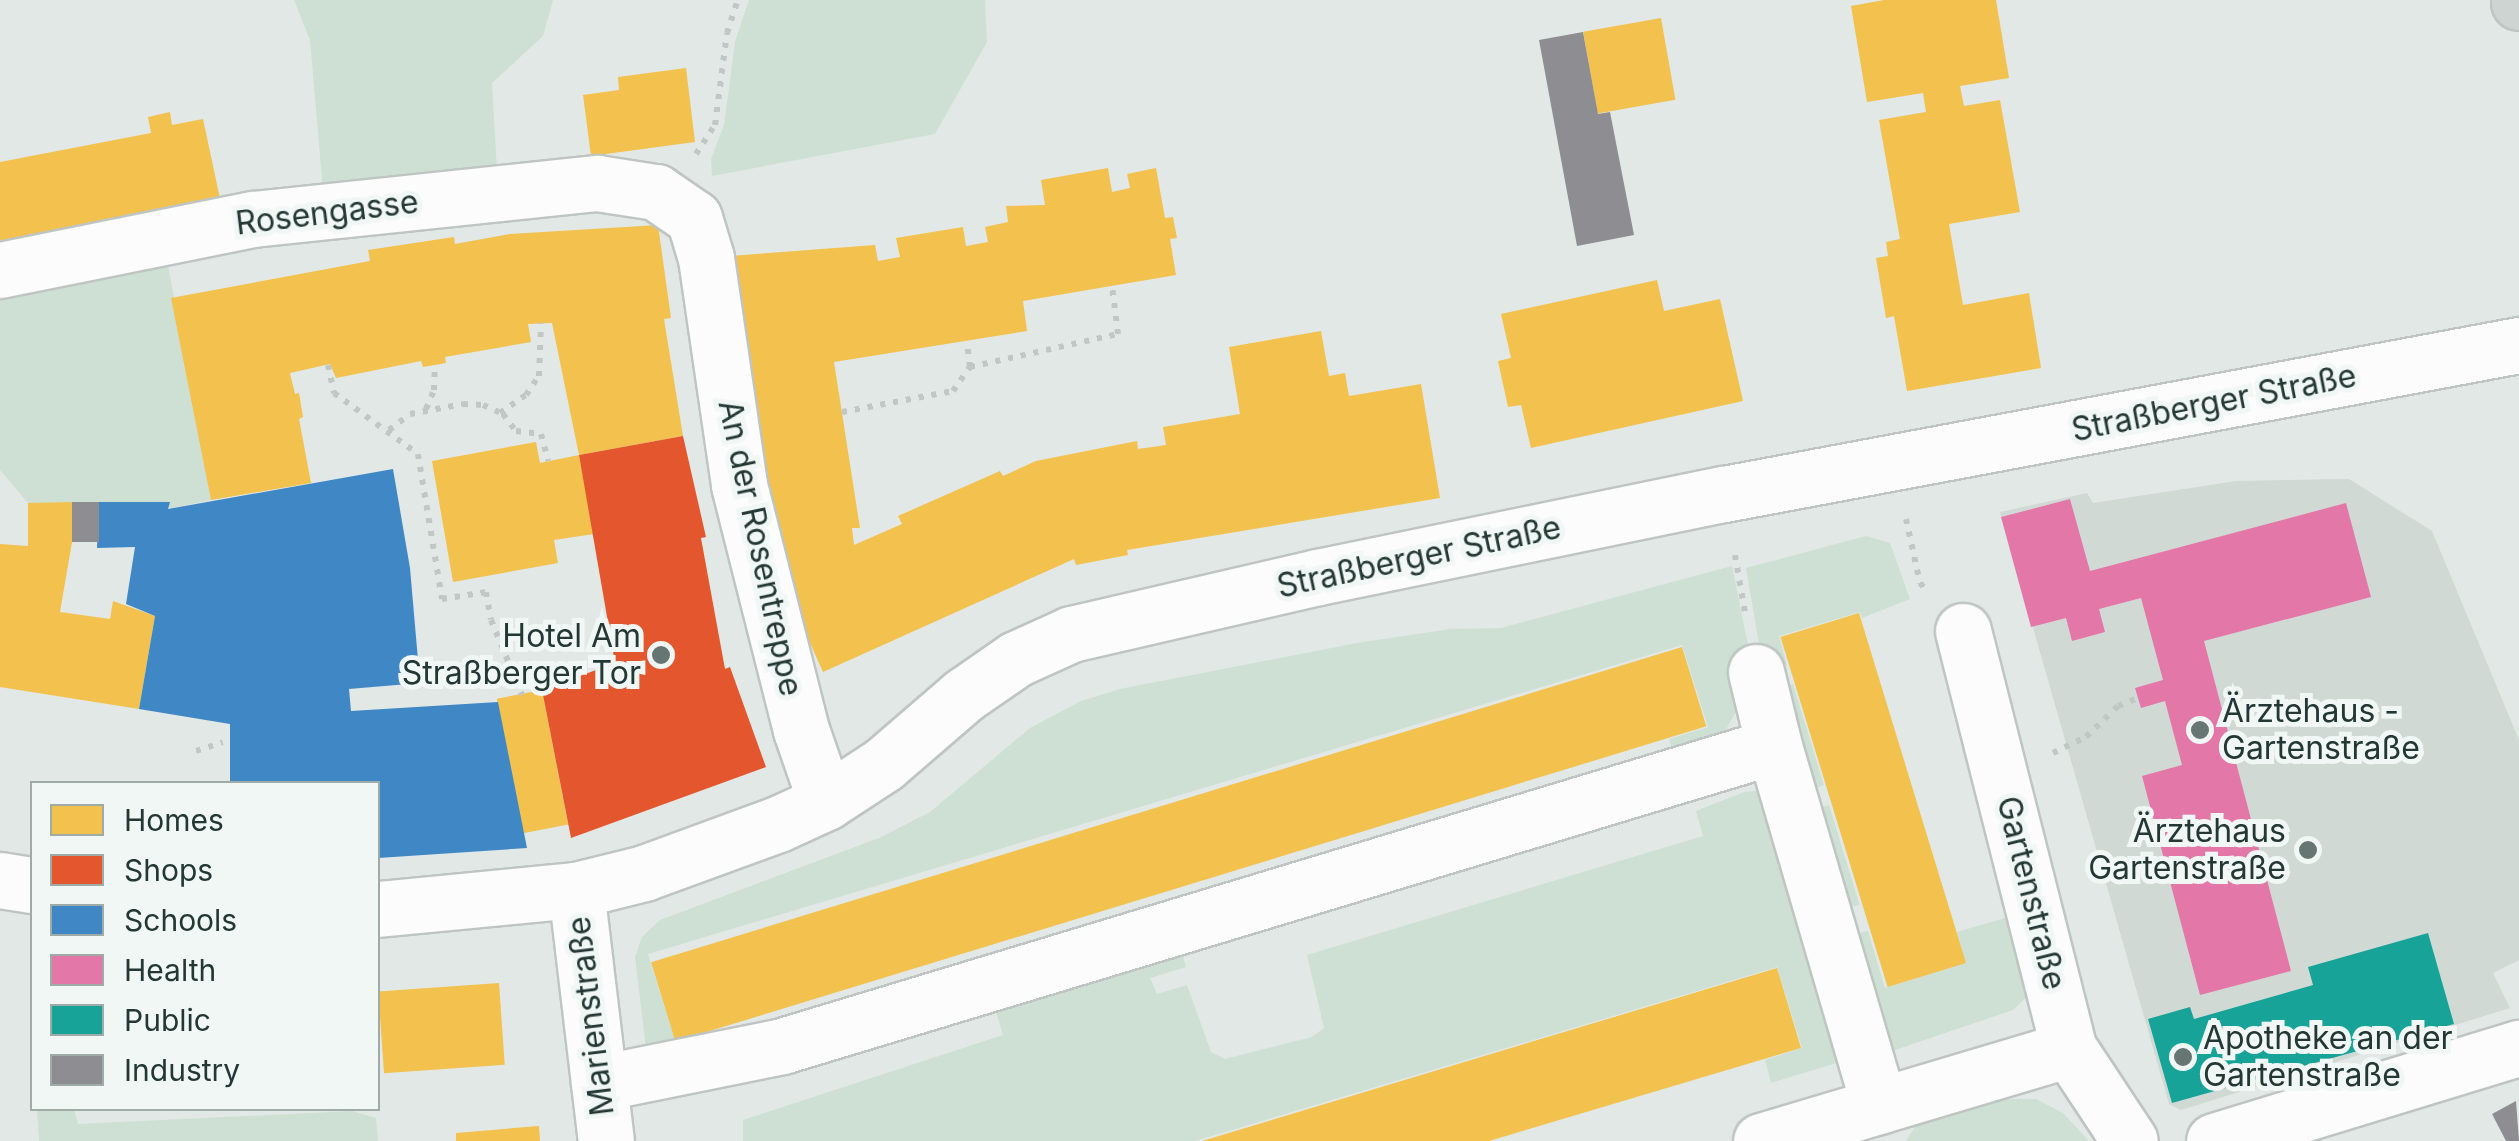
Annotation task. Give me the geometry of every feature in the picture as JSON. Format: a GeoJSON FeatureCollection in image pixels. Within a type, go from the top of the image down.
{"type":"FeatureCollection","features":[{"type":"Feature","properties":{"kind":"street","name":"Rosengasse"},"geometry":{"type":"LineString","coordinates":[[0,270],[253,219],[597,183],[656,192]]}},
{"type":"Feature","properties":{"kind":"street","name":"An der Rosentreppe"},"geometry":{"type":"LineString","coordinates":[[656,192],[694,218],[706,258],[740,485],[800,730],[826,802]]}},
{"type":"Feature","properties":{"kind":"street","name":"Straßberger Straße"},"geometry":{"type":"LineString","coordinates":[[380,909],[576,890],[644,873],[826,802],[884,764],[964,695],[1016,660],[1071,634],[1318,577],[1705,498],[2519,345]]}},
{"type":"Feature","properties":{"kind":"street","name":"Gartenstraße"},"geometry":{"type":"LineString","coordinates":[[1963,631],[2069,1049],[2130,1141]]}},
{"type":"Feature","properties":{"kind":"street"},"geometry":{"type":"LineString","coordinates":[[1756,672],[1878,1106]]}},
{"type":"Feature","properties":{"kind":"street"},"geometry":{"type":"LineString","coordinates":[[600,1083],[782,1046],[1774,746]]}},
{"type":"Feature","properties":{"kind":"street"},"geometry":{"type":"LineString","coordinates":[[0,880],[30,885]]}},
{"type":"Feature","properties":{"kind":"street","name":"Marienstraße"},"geometry":{"type":"LineString","coordinates":[[576,890],[606,1141]]}},
{"type":"Feature","properties":{"kind":"street"},"geometry":{"type":"LineString","coordinates":[[2214,1141],[2519,1048]]}},
{"type":"Feature","properties":{"kind":"street"},"geometry":{"type":"LineString","coordinates":[[1761,1141],[2069,1049]]}},
{"type":"Feature","properties":{"kind":"path"},"geometry":{"type":"LineString","coordinates":[[705,144],[715,125],[727,33],[738,0]]}},
{"type":"Feature","properties":{"kind":"path"},"geometry":{"type":"LineString","coordinates":[[970,367],[1118,334],[1112,286]]}},
{"type":"Feature","properties":{"kind":"path"},"geometry":{"type":"LineString","coordinates":[[500,412],[526,395],[539,376],[541,323]]}},
{"type":"Feature","properties":{"kind":"path"},"geometry":{"type":"LineString","coordinates":[[842,412],[953,392],[970,367],[967,341]]}},
{"type":"Feature","properties":{"kind":"path"},"geometry":{"type":"LineString","coordinates":[[328,364],[334,393],[418,454],[442,599],[486,592],[492,620],[522,695]]}},
{"type":"Feature","properties":{"kind":"path"},"geometry":{"type":"LineString","coordinates":[[425,410],[434,390],[435,365]]}},
{"type":"Feature","properties":{"kind":"path"},"geometry":{"type":"LineString","coordinates":[[390,430],[410,414],[463,404],[500,412],[516,431],[541,434],[548,461]]}},
{"type":"Feature","properties":{"kind":"path"},"geometry":{"type":"LineString","coordinates":[[1906,519],[1920,583],[1963,631]]}},
{"type":"Feature","properties":{"kind":"path"},"geometry":{"type":"LineString","coordinates":[[1735,555],[1756,672]]}},
{"type":"Feature","properties":{"kind":"path"},"geometry":{"type":"LineString","coordinates":[[2054,754],[2086,737],[2118,706],[2138,698]]}},
{"type":"Feature","properties":{"kind":"path"},"geometry":{"type":"LineString","coordinates":[[196,751],[223,742]]}},
{"type":"Feature","properties":{"kind":"shaded area","name":"Ärztehaus Gartenstraße"},"geometry":{"type":"Polygon","coordinates":[[[2349,479],[2432,531],[2519,740],[2519,960],[2493,973],[2510,1008],[2181,1110],[2169,1104],[2000,512],[2087,493],[2093,503],[2236,481],[2349,479]]]}},
{"type":"Feature","properties":{"kind":"green space"},"geometry":{"type":"Polygon","coordinates":[[[294,0],[553,0],[543,36],[492,83],[497,171],[323,191],[310,40],[294,0]]]}},
{"type":"Feature","properties":{"kind":"green space"},"geometry":{"type":"Polygon","coordinates":[[[749,0],[985,0],[987,42],[935,134],[712,176],[711,159],[724,125],[735,42],[749,0]]]}},
{"type":"Feature","properties":{"kind":"green space"},"geometry":{"type":"Polygon","coordinates":[[[167,259],[211,500],[168,509],[169,502],[28,503],[0,470],[0,292],[167,259]]]}},
{"type":"Feature","properties":{"kind":"green space"},"geometry":{"type":"Polygon","coordinates":[[[1866,536],[1890,543],[1910,599],[1862,618],[1860,612],[1779,636],[1787,665],[1763,667],[1746,568],[1866,536]]]}},
{"type":"Feature","properties":{"kind":"green space"},"geometry":{"type":"Polygon","coordinates":[[[1732,566],[1750,655],[1738,708],[1724,733],[1673,752],[1669,739],[1708,727],[1682,645],[648,954],[675,1040],[646,1048],[635,957],[642,937],[660,920],[879,838],[930,812],[1030,728],[1081,701],[1120,689],[1357,643],[1451,629],[1501,628],[1732,566]]]}},
{"type":"Feature","properties":{"kind":"green space"},"geometry":{"type":"Polygon","coordinates":[[[1793,684],[1824,785],[1803,792],[1772,690],[1793,684]]]}},
{"type":"Feature","properties":{"kind":"green space"},"geometry":{"type":"Polygon","coordinates":[[[1762,790],[1840,1062],[1771,1083],[1765,1060],[1802,1048],[1777,967],[1195,1141],[743,1141],[743,1120],[1003,1035],[990,991],[1177,937],[1186,967],[1150,978],[1157,994],[1187,985],[1211,1052],[1225,1059],[1312,1037],[1324,1028],[1307,955],[1703,836],[1696,811],[1744,792],[1762,790]]]}},
{"type":"Feature","properties":{"kind":"green space"},"geometry":{"type":"Polygon","coordinates":[[[1829,805],[1859,904],[1841,910],[1811,811],[1829,805]]]}},
{"type":"Feature","properties":{"kind":"green space"},"geometry":{"type":"Polygon","coordinates":[[[2026,912],[2031,993],[2013,1010],[1889,1052],[1846,936],[1868,931],[1885,988],[1965,963],[1957,932],[2026,912]]]}},
{"type":"Feature","properties":{"kind":"green space"},"geometry":{"type":"Polygon","coordinates":[[[2008,1099],[2036,1099],[2063,1113],[2089,1141],[1906,1141],[1920,1118],[2008,1099]]]}},
{"type":"Feature","properties":{"kind":"green space"},"geometry":{"type":"Polygon","coordinates":[[[37,1111],[75,1111],[78,1124],[352,1111],[376,1118],[378,1141],[39,1141],[37,1111]]]}},
{"type":"Feature","properties":{"kind":"building: Homes"},"geometry":{"type":"Polygon","coordinates":[[[1884,0],[1996,0],[2009,78],[1960,86],[1964,106],[2000,100],[2020,212],[1949,224],[1963,305],[2029,293],[2041,368],[1907,391],[1894,316],[1886,318],[1876,258],[1888,256],[1886,242],[1900,239],[1879,120],[1926,112],[1923,93],[1867,102],[1851,6],[1884,0]]]}},
{"type":"Feature","properties":{"kind":"building: Homes"},"geometry":{"type":"Polygon","coordinates":[[[1661,18],[1675,100],[1598,113],[1583,32],[1661,18]]]}},
{"type":"Feature","properties":{"kind":"building: Homes"},"geometry":{"type":"Polygon","coordinates":[[[686,68],[695,142],[591,156],[583,95],[619,90],[618,77],[686,68]]]}},
{"type":"Feature","properties":{"kind":"building: Homes"},"geometry":{"type":"Polygon","coordinates":[[[170,112],[172,125],[203,119],[222,208],[0,250],[0,162],[151,133],[148,117],[170,112]]]}},
{"type":"Feature","properties":{"kind":"building: Homes"},"geometry":{"type":"Polygon","coordinates":[[[1108,168],[1112,192],[1130,188],[1127,174],[1156,168],[1165,218],[1173,217],[1177,238],[1170,239],[1176,275],[1023,301],[1027,331],[834,362],[860,528],[852,528],[854,545],[902,524],[898,516],[1000,471],[1003,476],[1036,461],[1137,441],[1138,449],[1166,445],[1163,427],[1240,414],[1229,347],[1321,331],[1329,376],[1345,373],[1349,396],[1421,384],[1440,498],[1127,550],[1128,555],[1076,565],[1074,559],[823,672],[781,578],[730,256],[875,245],[878,261],[900,257],[896,238],[963,227],[966,246],[988,242],[985,227],[1008,222],[1006,206],[1045,205],[1041,180],[1108,168]]]}},
{"type":"Feature","properties":{"kind":"building: Homes"},"geometry":{"type":"Polygon","coordinates":[[[658,225],[671,318],[664,319],[683,436],[579,455],[552,323],[528,324],[531,342],[445,357],[446,363],[423,367],[421,361],[336,378],[330,364],[290,373],[295,394],[299,393],[303,417],[299,419],[311,483],[211,500],[171,298],[370,261],[368,250],[454,237],[455,244],[510,234],[658,225]]]}},
{"type":"Feature","properties":{"kind":"building: Homes"},"geometry":{"type":"Polygon","coordinates":[[[1657,280],[1664,311],[1720,299],[1743,401],[1531,448],[1521,405],[1508,407],[1498,361],[1511,358],[1501,314],[1657,280]]]}},
{"type":"Feature","properties":{"kind":"building: Homes"},"geometry":{"type":"Polygon","coordinates":[[[536,442],[540,463],[579,455],[594,534],[554,540],[558,563],[453,582],[432,461],[536,442]]]}},
{"type":"Feature","properties":{"kind":"building: Homes"},"geometry":{"type":"Polygon","coordinates":[[[72,502],[72,542],[60,612],[110,619],[113,601],[155,616],[139,709],[0,687],[0,544],[28,546],[28,503],[72,502]]]}},
{"type":"Feature","properties":{"kind":"building: Homes"},"geometry":{"type":"Polygon","coordinates":[[[1859,613],[1966,963],[1888,987],[1781,637],[1859,613]]]}},
{"type":"Feature","properties":{"kind":"building: Homes"},"geometry":{"type":"Polygon","coordinates":[[[1682,647],[1706,726],[675,1042],[651,962],[1682,647]]]}},
{"type":"Feature","properties":{"kind":"building: Homes"},"geometry":{"type":"Polygon","coordinates":[[[542,690],[568,824],[523,833],[497,699],[542,690]]]}},
{"type":"Feature","properties":{"kind":"building: Homes"},"geometry":{"type":"Polygon","coordinates":[[[1777,968],[1801,1048],[1489,1141],[1202,1141],[1777,968]]]}},
{"type":"Feature","properties":{"kind":"building: Homes"},"geometry":{"type":"Polygon","coordinates":[[[499,983],[505,1065],[384,1073],[380,991],[499,983]]]}},
{"type":"Feature","properties":{"kind":"building: Homes"},"geometry":{"type":"Polygon","coordinates":[[[539,1126],[540,1141],[456,1141],[456,1133],[539,1126]]]}},
{"type":"Feature","properties":{"kind":"building: Shops"},"geometry":{"type":"Polygon","coordinates":[[[683,436],[706,537],[701,538],[725,669],[730,667],[766,767],[571,838],[542,690],[615,663],[579,455],[683,436]]]}},
{"type":"Feature","properties":{"kind":"building: Schools"},"geometry":{"type":"Polygon","coordinates":[[[393,469],[410,568],[420,683],[349,689],[351,711],[498,702],[527,848],[380,858],[380,781],[230,781],[230,724],[139,709],[155,616],[126,604],[135,547],[97,548],[99,502],[170,502],[168,509],[393,469]]]}},
{"type":"Feature","properties":{"kind":"building: Health","name":"Ärztehaus - Gartenstraße"},"geometry":{"type":"Polygon","coordinates":[[[2070,499],[2090,571],[2346,503],[2371,597],[2204,641],[2291,971],[2200,995],[2142,776],[2182,765],[2165,701],[2141,708],[2135,688],[2163,680],[2141,598],[2099,609],[2105,632],[2072,641],[2066,618],[2031,627],[2001,517],[2070,499]]]}},
{"type":"Feature","properties":{"kind":"building: Public"},"geometry":{"type":"Polygon","coordinates":[[[2428,933],[2454,1024],[2172,1103],[2148,1019],[2190,1007],[2194,1019],[2313,985],[2308,967],[2428,933]]]}},
{"type":"Feature","properties":{"kind":"building: Industry"},"geometry":{"type":"Polygon","coordinates":[[[1583,32],[1598,114],[1610,112],[1634,235],[1577,246],[1539,40],[1583,32]]]}},
{"type":"Feature","properties":{"kind":"building: Industry"},"geometry":{"type":"Polygon","coordinates":[[[72,502],[99,502],[99,542],[72,542],[72,502]]]}},
{"type":"Feature","properties":{"kind":"building: Industry"},"geometry":{"type":"Polygon","coordinates":[[[2516,1101],[2519,1141],[2506,1141],[2492,1114],[2516,1101]]]}},
{"type":"Feature","properties":{"kind":"place","name":"Hotel Am Straßberger Tor"},"geometry":{"type":"Point","coordinates":[661,655]}},
{"type":"Feature","properties":{"kind":"place","name":"Ärztehaus - Gartenstraße"},"geometry":{"type":"Point","coordinates":[2200,730]}},
{"type":"Feature","properties":{"kind":"place","name":"Ärztehaus Gartenstraße"},"geometry":{"type":"Point","coordinates":[2308,850]}},
{"type":"Feature","properties":{"kind":"place","name":"Apotheke an der Gartenstraße"},"geometry":{"type":"Point","coordinates":[2183,1057]}}]}
